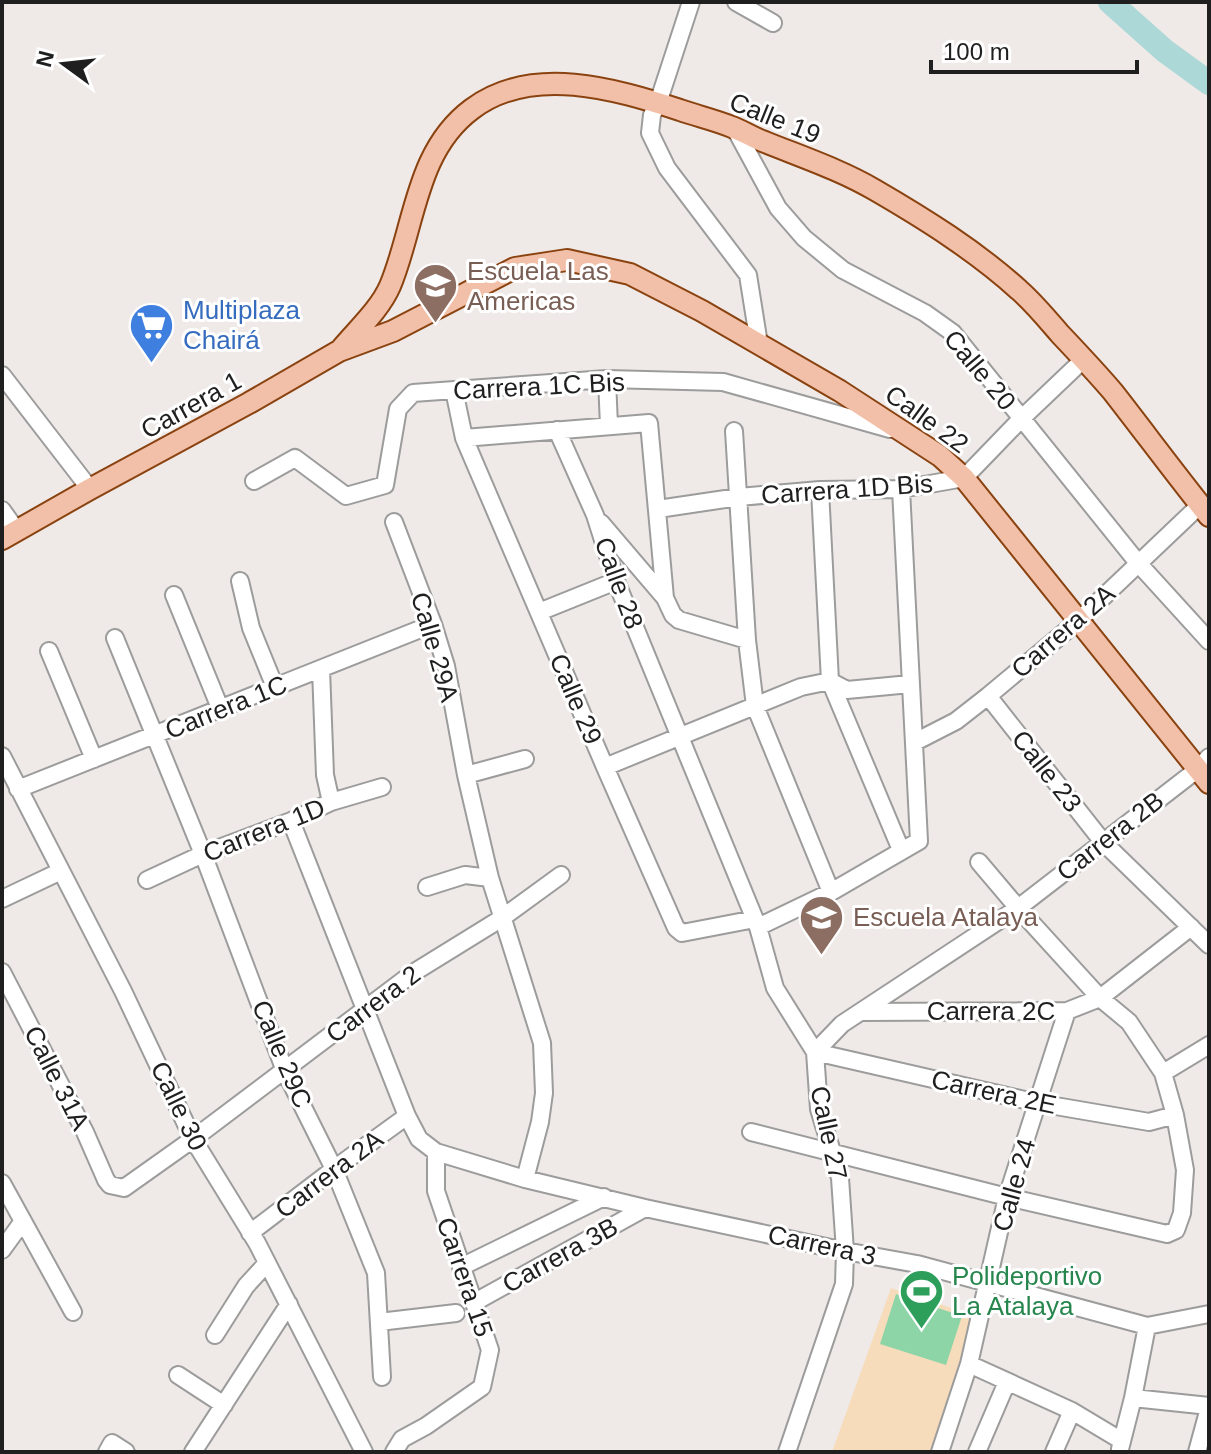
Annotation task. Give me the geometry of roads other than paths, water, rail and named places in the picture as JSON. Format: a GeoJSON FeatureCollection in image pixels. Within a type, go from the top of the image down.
{"type":"FeatureCollection","features":[{"type":"Feature","properties":{"kind":"main road","name":"Calle 19"},"geometry":{"type":"LineString","coordinates":[[339,351],[389,290],[423,178],[435,150],[452,126],[493,95],[518,87],[562,84],[602,89],[734,127],[873,189],[965,247],[1021,291],[1084,359],[1204,510]]}},
{"type":"Feature","properties":{"kind":"main road","name":"Carrera 1"},"geometry":{"type":"LineString","coordinates":[[9,535],[339,351],[393,331],[515,268],[567,260],[630,274],[759,344]]}},
{"type":"Feature","properties":{"kind":"main road","name":"Calle 22"},"geometry":{"type":"LineString","coordinates":[[759,344],[909,435],[940,456],[964,478],[1078,621],[1205,770]]}},
{"type":"Feature","properties":{"kind":"street"},"geometry":{"type":"LineString","coordinates":[[691,2],[652,115],[650,133],[667,168],[748,275],[759,344]]}},
{"type":"Feature","properties":{"kind":"street"},"geometry":{"type":"LineString","coordinates":[[736,2],[773,23]]}},
{"type":"Feature","properties":{"kind":"street","name":"Calle 20"},"geometry":{"type":"LineString","coordinates":[[734,127],[778,208],[804,238],[843,270],[925,313],[953,333],[1138,563],[1209,641]]}},
{"type":"Feature","properties":{"kind":"street","name":"Carrera 1D Bis"},"geometry":{"type":"LineString","coordinates":[[658,509],[739,497],[820,490],[901,489],[964,478],[1084,359]]}},
{"type":"Feature","properties":{"kind":"street"},"geometry":{"type":"LineString","coordinates":[[2,375],[90,489]]}},
{"type":"Feature","properties":{"kind":"street"},"geometry":{"type":"LineString","coordinates":[[607,379],[609,426]]}},
{"type":"Feature","properties":{"kind":"street","name":"Carrera 1C Bis"},"geometry":{"type":"LineString","coordinates":[[254,481],[295,458],[346,496],[385,485],[398,409],[413,393],[607,379],[723,382],[909,435]]}},
{"type":"Feature","properties":{"kind":"street","name":"Calle 29"},"geometry":{"type":"LineString","coordinates":[[454,390],[464,438],[676,928],[682,933],[756,923]]}},
{"type":"Feature","properties":{"kind":"street"},"geometry":{"type":"LineString","coordinates":[[464,438],[649,423],[665,598]]}},
{"type":"Feature","properties":{"kind":"street","name":"Calle 28"},"geometry":{"type":"LineString","coordinates":[[557,430],[595,515],[616,581],[680,737]]}},
{"type":"Feature","properties":{"kind":"street"},"geometry":{"type":"LineString","coordinates":[[734,431],[747,640],[755,706],[831,892]]}},
{"type":"Feature","properties":{"kind":"street"},"geometry":{"type":"LineString","coordinates":[[756,923],[831,892],[919,841],[901,489]]}},
{"type":"Feature","properties":{"kind":"street"},"geometry":{"type":"LineString","coordinates":[[820,490],[830,681],[901,850]]}},
{"type":"Feature","properties":{"kind":"street"},"geometry":{"type":"LineString","coordinates":[[2,510],[9,535]]}},
{"type":"Feature","properties":{"kind":"street","name":"Carrera 2A"},"geometry":{"type":"LineString","coordinates":[[915,742],[956,721],[988,696],[1078,621],[1138,563],[1204,510]]}},
{"type":"Feature","properties":{"kind":"street"},"geometry":{"type":"LineString","coordinates":[[595,515],[665,598],[679,620],[747,640]]}},
{"type":"Feature","properties":{"kind":"street","name":"Calle 29A"},"geometry":{"type":"LineString","coordinates":[[394,522],[446,666],[466,775],[502,918]]}},
{"type":"Feature","properties":{"kind":"street"},"geometry":{"type":"LineString","coordinates":[[240,581],[251,628],[275,687]]}},
{"type":"Feature","properties":{"kind":"street"},"geometry":{"type":"LineString","coordinates":[[539,612],[616,581]]}},
{"type":"Feature","properties":{"kind":"street"},"geometry":{"type":"LineString","coordinates":[[174,595],[220,708]]}},
{"type":"Feature","properties":{"kind":"street","name":"Carrera 1C"},"geometry":{"type":"LineString","coordinates":[[18,789],[433,624]]}},
{"type":"Feature","properties":{"kind":"street"},"geometry":{"type":"LineString","coordinates":[[115,638],[155,736]]}},
{"type":"Feature","properties":{"kind":"street"},"geometry":{"type":"LineString","coordinates":[[49,651],[94,759]]}},
{"type":"Feature","properties":{"kind":"street"},"geometry":{"type":"LineString","coordinates":[[321,669],[325,775],[331,802]]}},
{"type":"Feature","properties":{"kind":"street"},"geometry":{"type":"LineString","coordinates":[[605,767],[801,687],[830,681],[847,690],[910,684]]}},
{"type":"Feature","properties":{"kind":"street","name":"Calle 23"},"geometry":{"type":"LineString","coordinates":[[988,696],[1103,842],[1209,945]]}},
{"type":"Feature","properties":{"kind":"street","name":"Calle 29C"},"geometry":{"type":"LineString","coordinates":[[155,736],[285,1071],[334,1169],[376,1273],[382,1377]]}},
{"type":"Feature","properties":{"kind":"street","name":"Calle 27"},"geometry":{"type":"LineString","coordinates":[[680,737],[756,923],[775,988],[815,1052],[819,1109],[840,1178],[844,1284],[787,1452]]}},
{"type":"Feature","properties":{"kind":"street","name":"Calle 30"},"geometry":{"type":"LineString","coordinates":[[2,756],[123,991],[193,1139],[267,1263],[364,1452]]}},
{"type":"Feature","properties":{"kind":"street"},"geometry":{"type":"LineString","coordinates":[[466,775],[525,759]]}},
{"type":"Feature","properties":{"kind":"street","name":"Carrera 2B"},"geometry":{"type":"LineString","coordinates":[[815,1052],[842,1024],[1018,908],[1103,842],[1205,770]]}},
{"type":"Feature","properties":{"kind":"street","name":"Carrera 1D"},"geometry":{"type":"LineString","coordinates":[[147,880],[331,802],[382,787]]}},
{"type":"Feature","properties":{"kind":"street"},"geometry":{"type":"LineString","coordinates":[[291,821],[407,1116],[419,1139],[436,1152]]}},
{"type":"Feature","properties":{"kind":"street"},"geometry":{"type":"LineString","coordinates":[[751,1132],[1167,1234],[1176,1230],[1182,1213],[1185,1170],[1175,1115],[1163,1073],[1129,1022],[1100,998],[979,862]]}},
{"type":"Feature","properties":{"kind":"street"},"geometry":{"type":"LineString","coordinates":[[2,899],[61,871]]}},
{"type":"Feature","properties":{"kind":"street"},"geometry":{"type":"LineString","coordinates":[[427,887],[465,875],[490,878]]}},
{"type":"Feature","properties":{"kind":"street","name":"Carrera 2"},"geometry":{"type":"LineString","coordinates":[[110,1185],[124,1188],[413,973],[502,918],[561,875]]}},
{"type":"Feature","properties":{"kind":"street"},"geometry":{"type":"LineString","coordinates":[[502,918],[542,1043],[544,1093],[525,1179]]}},
{"type":"Feature","properties":{"kind":"street","name":"Carrera 2C"},"geometry":{"type":"LineString","coordinates":[[860,1012],[1067,1011],[1100,998],[1191,927]]}},
{"type":"Feature","properties":{"kind":"street","name":"Calle 31A"},"geometry":{"type":"LineString","coordinates":[[2,972],[110,1185]]}},
{"type":"Feature","properties":{"kind":"street","name":"Calle 24"},"geometry":{"type":"LineString","coordinates":[[940,1452],[969,1364],[1007,1197],[1067,1011]]}},
{"type":"Feature","properties":{"kind":"street"},"geometry":{"type":"LineString","coordinates":[[1163,1073],[1209,1045]]}},
{"type":"Feature","properties":{"kind":"street","name":"Carrera 2E"},"geometry":{"type":"LineString","coordinates":[[815,1052],[1038,1103],[1149,1122],[1175,1115]]}},
{"type":"Feature","properties":{"kind":"street","name":"Carrera 2A"},"geometry":{"type":"LineString","coordinates":[[250,1233],[407,1116]]}},
{"type":"Feature","properties":{"kind":"street","name":"Carrera 3"},"geometry":{"type":"LineString","coordinates":[[436,1152],[525,1179],[645,1208],[917,1264],[1147,1326],[1209,1314]]}},
{"type":"Feature","properties":{"kind":"street","name":"Carrera 15"},"geometry":{"type":"LineString","coordinates":[[394,1452],[402,1439],[482,1387],[490,1350],[436,1191],[436,1152]]}},
{"type":"Feature","properties":{"kind":"street"},"geometry":{"type":"LineString","coordinates":[[2,1183],[73,1312]]}},
{"type":"Feature","properties":{"kind":"street"},"geometry":{"type":"LineString","coordinates":[[461,1267],[604,1197]]}},
{"type":"Feature","properties":{"kind":"street","name":"Carrera 3B"},"geometry":{"type":"LineString","coordinates":[[475,1302],[645,1208]]}},
{"type":"Feature","properties":{"kind":"street"},"geometry":{"type":"LineString","coordinates":[[2,1250],[23,1221]]}},
{"type":"Feature","properties":{"kind":"street"},"geometry":{"type":"LineString","coordinates":[[215,1335],[246,1286],[267,1263]]}},
{"type":"Feature","properties":{"kind":"street"},"geometry":{"type":"LineString","coordinates":[[193,1452],[289,1304]]}},
{"type":"Feature","properties":{"kind":"street"},"geometry":{"type":"LineString","coordinates":[[379,1322],[456,1313]]}},
{"type":"Feature","properties":{"kind":"street"},"geometry":{"type":"LineString","coordinates":[[969,1364],[1072,1411],[1120,1447],[1147,1326]]}},
{"type":"Feature","properties":{"kind":"street"},"geometry":{"type":"LineString","coordinates":[[178,1375],[224,1405]]}},
{"type":"Feature","properties":{"kind":"street"},"geometry":{"type":"LineString","coordinates":[[977,1452],[1007,1382]]}},
{"type":"Feature","properties":{"kind":"street"},"geometry":{"type":"LineString","coordinates":[[1133,1398],[1209,1407],[1197,1452]]}},
{"type":"Feature","properties":{"kind":"street"},"geometry":{"type":"LineString","coordinates":[[1054,1452],[1072,1411]]}},
{"type":"Feature","properties":{"kind":"waterway"},"geometry":{"type":"LineString","coordinates":[[1110,2],[1165,51],[1209,83]]}},
{"type":"Feature","properties":{"kind":"place","name":"Escuela Las Americas"},"geometry":{"type":"Point","coordinates":[436,325]}},
{"type":"Feature","properties":{"kind":"place","name":"Multiplaza Chairá"},"geometry":{"type":"Point","coordinates":[152,364]}},
{"type":"Feature","properties":{"kind":"place","name":"Escuela Atalaya"},"geometry":{"type":"Point","coordinates":[822,956]}},
{"type":"Feature","properties":{"kind":"place","name":"Polideportivo La Atalaya"},"geometry":{"type":"Point","coordinates":[921,1330]}}]}
